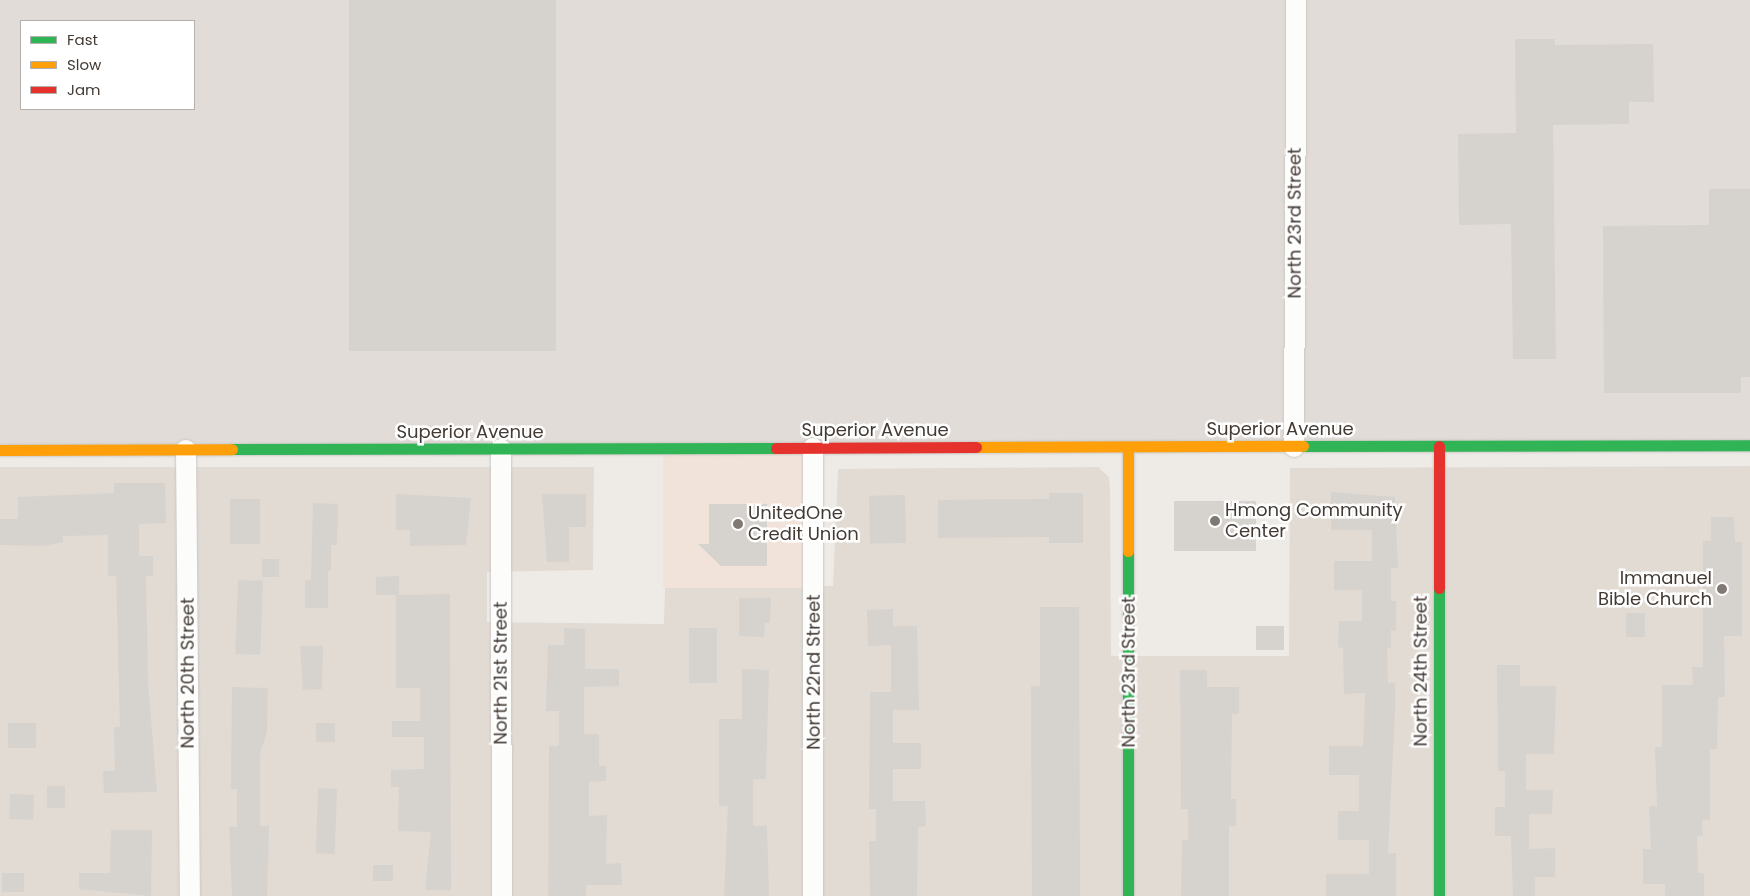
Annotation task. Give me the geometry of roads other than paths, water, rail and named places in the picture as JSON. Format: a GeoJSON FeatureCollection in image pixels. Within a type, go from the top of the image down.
{"type":"FeatureCollection","features":[{"type":"Feature","properties":{"kind":"street","name":"North 23rd Street"},"geometry":{"type":"LineString","coordinates":[[1294,447],[1296,0]]}},
{"type":"Feature","properties":{"kind":"street","name":"Superior Avenue"},"geometry":{"type":"LineString","coordinates":[[0,450],[1750,445]]}},
{"type":"Feature","properties":{"kind":"street","name":"North 24th Street"},"geometry":{"type":"LineString","coordinates":[[1439,446],[1440,896]]}},
{"type":"Feature","properties":{"kind":"street","name":"North 22nd Street"},"geometry":{"type":"LineString","coordinates":[[812,448],[813,896]]}},
{"type":"Feature","properties":{"kind":"street","name":"North 23rd Street"},"geometry":{"type":"LineString","coordinates":[[1128,448],[1128,896]]}},
{"type":"Feature","properties":{"kind":"street","name":"North 21st Street"},"geometry":{"type":"LineString","coordinates":[[501,449],[502,896]]}},
{"type":"Feature","properties":{"kind":"street","name":"North 20th Street"},"geometry":{"type":"LineString","coordinates":[[186,450],[190,896]]}},
{"type":"Feature","properties":{"kind":"place","name":"Hmong Community Center"},"geometry":{"type":"Point","coordinates":[1215,521]}},
{"type":"Feature","properties":{"kind":"place","name":"UnitedOne Credit Union"},"geometry":{"type":"Point","coordinates":[738,524]}},
{"type":"Feature","properties":{"kind":"place","name":"Immanuel Bible Church"},"geometry":{"type":"Point","coordinates":[1722,589]}}]}
